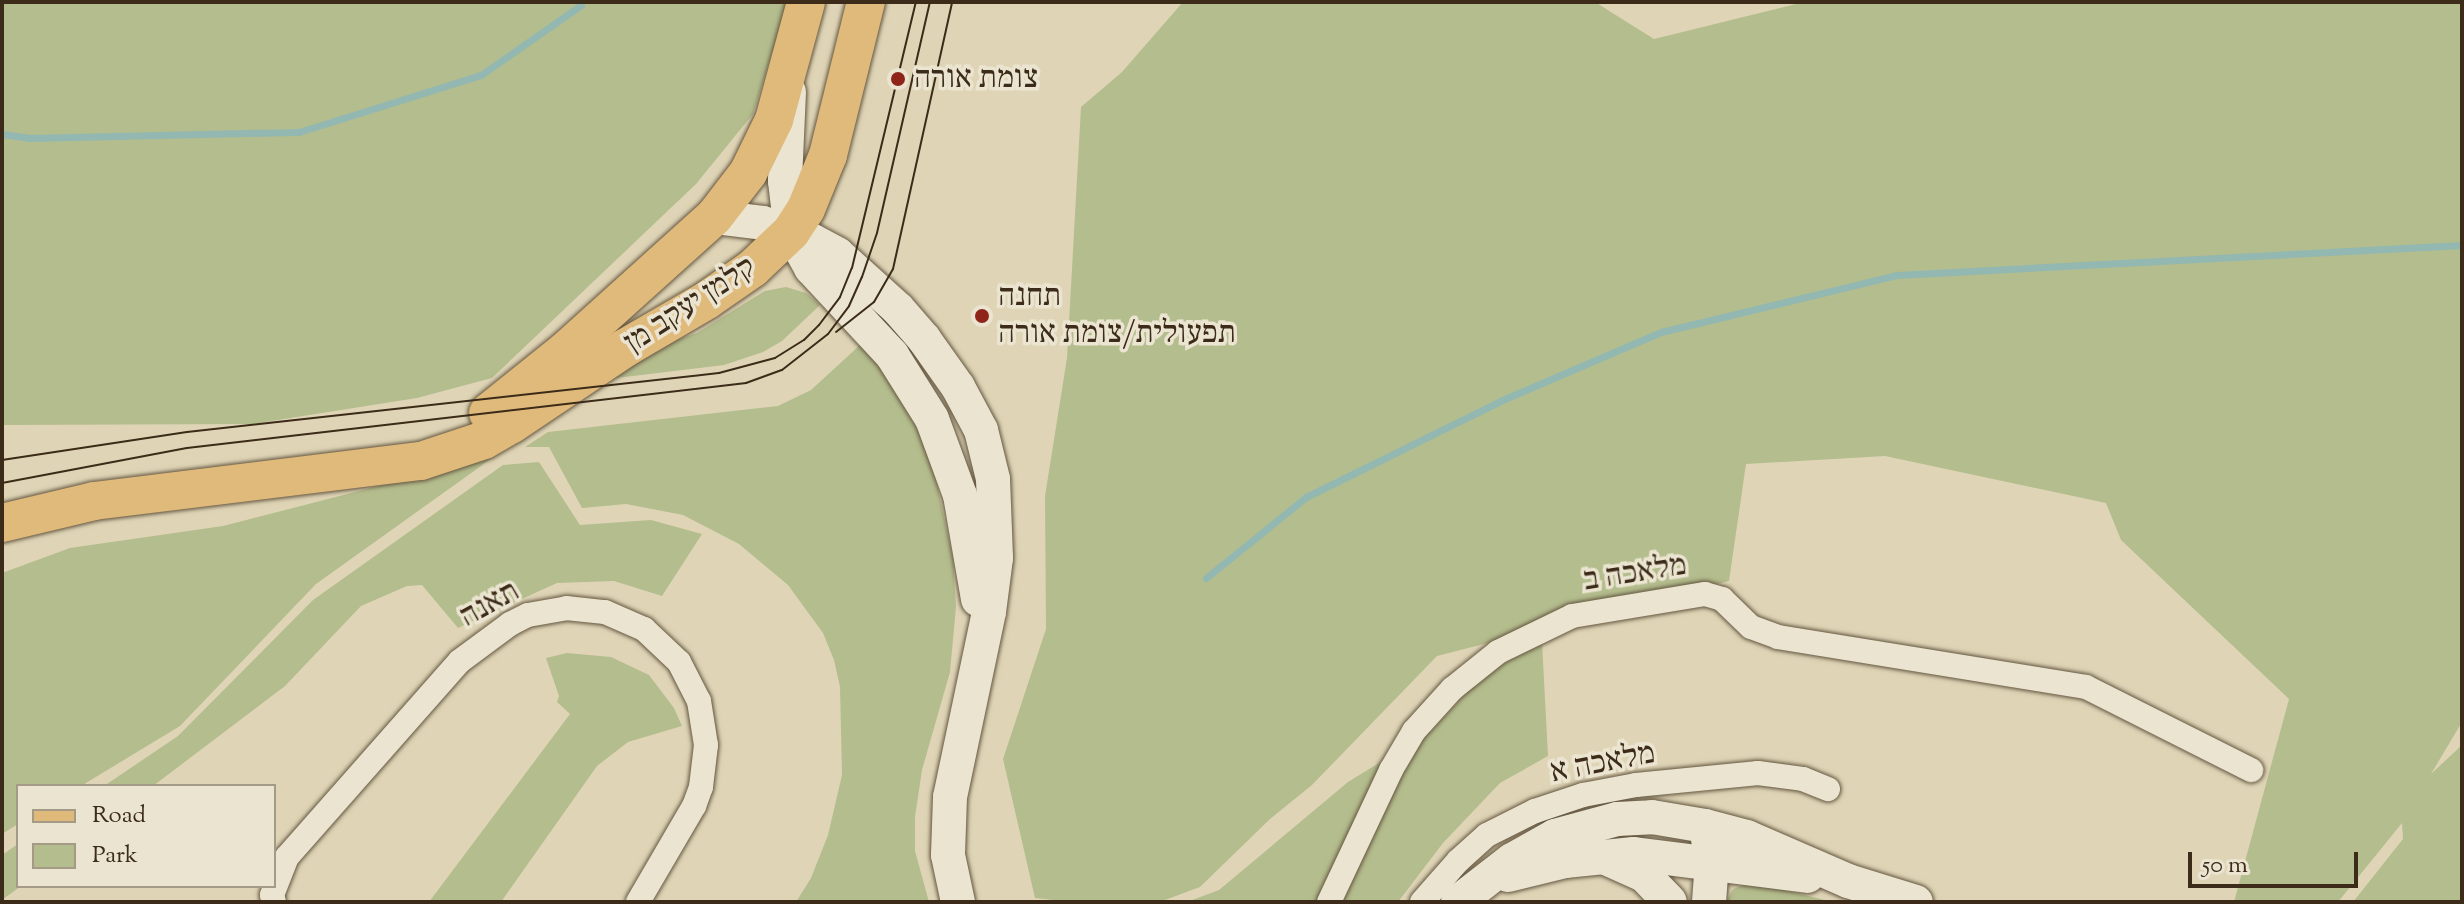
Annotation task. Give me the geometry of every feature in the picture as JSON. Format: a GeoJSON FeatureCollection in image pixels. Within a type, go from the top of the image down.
{"type":"FeatureCollection","features":[{"type":"Feature","properties":{"kind":"main road","name":"קלמן יעקב מן"},"geometry":{"type":"LineString","coordinates":[[366,469],[453,435],[489,412],[565,351],[714,217],[763,147],[790,72],[806,2]]}},
{"type":"Feature","properties":{"kind":"main road","name":"קלמן יעקב מן"},"geometry":{"type":"LineString","coordinates":[[2,523],[94,501],[421,461],[484,440],[625,348],[707,300],[753,268],[791,232],[806,209],[828,155],[866,2]]}},
{"type":"Feature","properties":{"kind":"main road"},"geometry":{"type":"LineString","coordinates":[[790,72],[785,181],[791,232],[811,268],[859,316],[907,376],[942,441],[960,495],[973,558],[979,613],[978,664],[950,797],[948,855],[958,902]]}},
{"type":"Feature","properties":{"kind":"main road"},"geometry":{"type":"LineString","coordinates":[[714,217],[748,219],[791,232]]}},
{"type":"Feature","properties":{"kind":"main road"},"geometry":{"type":"LineString","coordinates":[[1470,892],[1532,847],[1590,824],[1652,817],[1705,826],[1775,848],[1848,881],[1916,902]]}},
{"type":"Feature","properties":{"kind":"main road"},"geometry":{"type":"LineString","coordinates":[[1686,902],[1700,860],[1705,826]]}},
{"type":"Feature","properties":{"kind":"main road"},"geometry":{"type":"LineString","coordinates":[[1600,856],[1644,875],[1670,902]]}},
{"type":"Feature","properties":{"kind":"main road"},"geometry":{"type":"LineString","coordinates":[[1470,892],[1532,868],[1600,856],[1700,860],[1848,881]]}},
{"type":"Feature","properties":{"kind":"main road"},"geometry":{"type":"LineString","coordinates":[[1700,860],[1709,902]]}},
{"type":"Feature","properties":{"kind":"street","name":"מלאכה ב"},"geometry":{"type":"LineString","coordinates":[[1329,902],[1391,770],[1414,731],[1452,689],[1498,652],[1572,616],[1705,594],[1722,599],[1751,627],[1778,637],[2086,687],[2251,770]]}},
{"type":"Feature","properties":{"kind":"street","name":"תאנה"},"geometry":{"type":"LineString","coordinates":[[276,885],[287,857],[460,661],[510,624],[528,615],[566,608],[605,612],[644,629],[679,662],[699,701],[706,745],[701,787],[694,806],[638,902]]}},
{"type":"Feature","properties":{"kind":"street","name":"מלאכה א"},"geometry":{"type":"LineString","coordinates":[[1422,902],[1458,861],[1487,835],[1571,798],[1636,785],[1758,773],[1803,779],[1828,789]]}},
{"type":"Feature","properties":{"kind":"green space"},"geometry":{"type":"Polygon","coordinates":[[[2,2],[788,2],[753,114],[696,184],[492,378],[417,398],[252,424],[2,425],[2,2]]]}},
{"type":"Feature","properties":{"kind":"green space"},"geometry":{"type":"Polygon","coordinates":[[[1183,2],[1595,2],[1654,39],[1804,2],[2462,2],[2462,722],[2431,774],[2462,745],[2462,902],[2353,902],[2403,839],[2402,823],[2338,902],[2234,902],[2289,699],[2121,540],[2106,503],[1885,456],[1746,464],[1729,581],[1437,656],[1312,785],[1270,819],[1200,887],[1165,900],[1143,902],[1071,902],[1035,898],[1003,759],[1046,629],[1045,496],[1067,358],[1081,107],[1122,72],[1183,2]]]}},
{"type":"Feature","properties":{"kind":"green space"},"geometry":{"type":"Polygon","coordinates":[[[786,287],[806,293],[820,305],[782,341],[763,352],[724,365],[608,379],[667,343],[697,333],[765,291],[786,287]]]}},
{"type":"Feature","properties":{"kind":"green space"},"geometry":{"type":"Polygon","coordinates":[[[860,345],[885,374],[921,435],[934,470],[953,559],[956,607],[950,672],[922,770],[915,817],[915,851],[929,902],[796,902],[811,878],[828,835],[842,775],[840,687],[823,633],[788,585],[739,544],[683,515],[626,504],[582,508],[549,447],[525,447],[548,432],[778,406],[811,390],[860,345]]]}},
{"type":"Feature","properties":{"kind":"green space"},"geometry":{"type":"Polygon","coordinates":[[[495,456],[316,584],[180,726],[84,784],[16,784],[16,825],[2,834],[2,573],[70,548],[223,526],[495,456]]]}},
{"type":"Feature","properties":{"kind":"green space"},"geometry":{"type":"Polygon","coordinates":[[[539,462],[580,525],[651,520],[702,534],[662,596],[614,581],[557,583],[458,628],[422,585],[407,586],[361,606],[285,686],[156,784],[107,784],[178,736],[313,600],[503,465],[539,462]]]}},
{"type":"Feature","properties":{"kind":"green space"},"geometry":{"type":"Polygon","coordinates":[[[1542,642],[1548,756],[1500,783],[1443,843],[1398,902],[1187,902],[1219,890],[1348,782],[1431,731],[1482,676],[1542,642]]]}},
{"type":"Feature","properties":{"kind":"green space"},"geometry":{"type":"Polygon","coordinates":[[[567,653],[611,657],[649,675],[674,708],[682,726],[628,742],[597,766],[501,902],[429,902],[570,714],[557,702],[559,696],[546,658],[567,653]]]}},
{"type":"Feature","properties":{"kind":"green space"},"geometry":{"type":"Polygon","coordinates":[[[16,845],[18,888],[2,900],[2,855],[16,845]]]}},
{"type":"Feature","properties":{"kind":"green space"},"geometry":{"type":"Polygon","coordinates":[[[1752,882],[1833,902],[1726,902],[1733,889],[1752,882]]]}},
{"type":"Feature","properties":{"kind":"waterway"},"geometry":{"type":"LineString","coordinates":[[2,134],[29,138],[299,132],[481,75],[581,5]]}},
{"type":"Feature","properties":{"kind":"waterway"},"geometry":{"type":"LineString","coordinates":[[1206,578],[1306,497],[1500,401],[1661,332],[1897,275],[2462,245]]}},
{"type":"Feature","properties":{"kind":"tram line"},"geometry":{"type":"LineString","coordinates":[[2,460],[187,432],[719,373],[775,358],[804,340],[819,325],[840,297],[852,268],[916,2]]}},
{"type":"Feature","properties":{"kind":"tram line"},"geometry":{"type":"LineString","coordinates":[[2,483],[187,448],[746,383],[782,370],[828,334],[849,306],[862,277],[877,233],[930,2]]}},
{"type":"Feature","properties":{"kind":"tram line"},"geometry":{"type":"LineString","coordinates":[[836,332],[874,302],[893,269],[952,2]]}},
{"type":"Feature","properties":{"kind":"place","name":"צומת אורה"},"geometry":{"type":"Point","coordinates":[898,79]}},
{"type":"Feature","properties":{"kind":"place","name":"תחנה תפעולית/צומת אורה"},"geometry":{"type":"Point","coordinates":[982,316]}}]}
